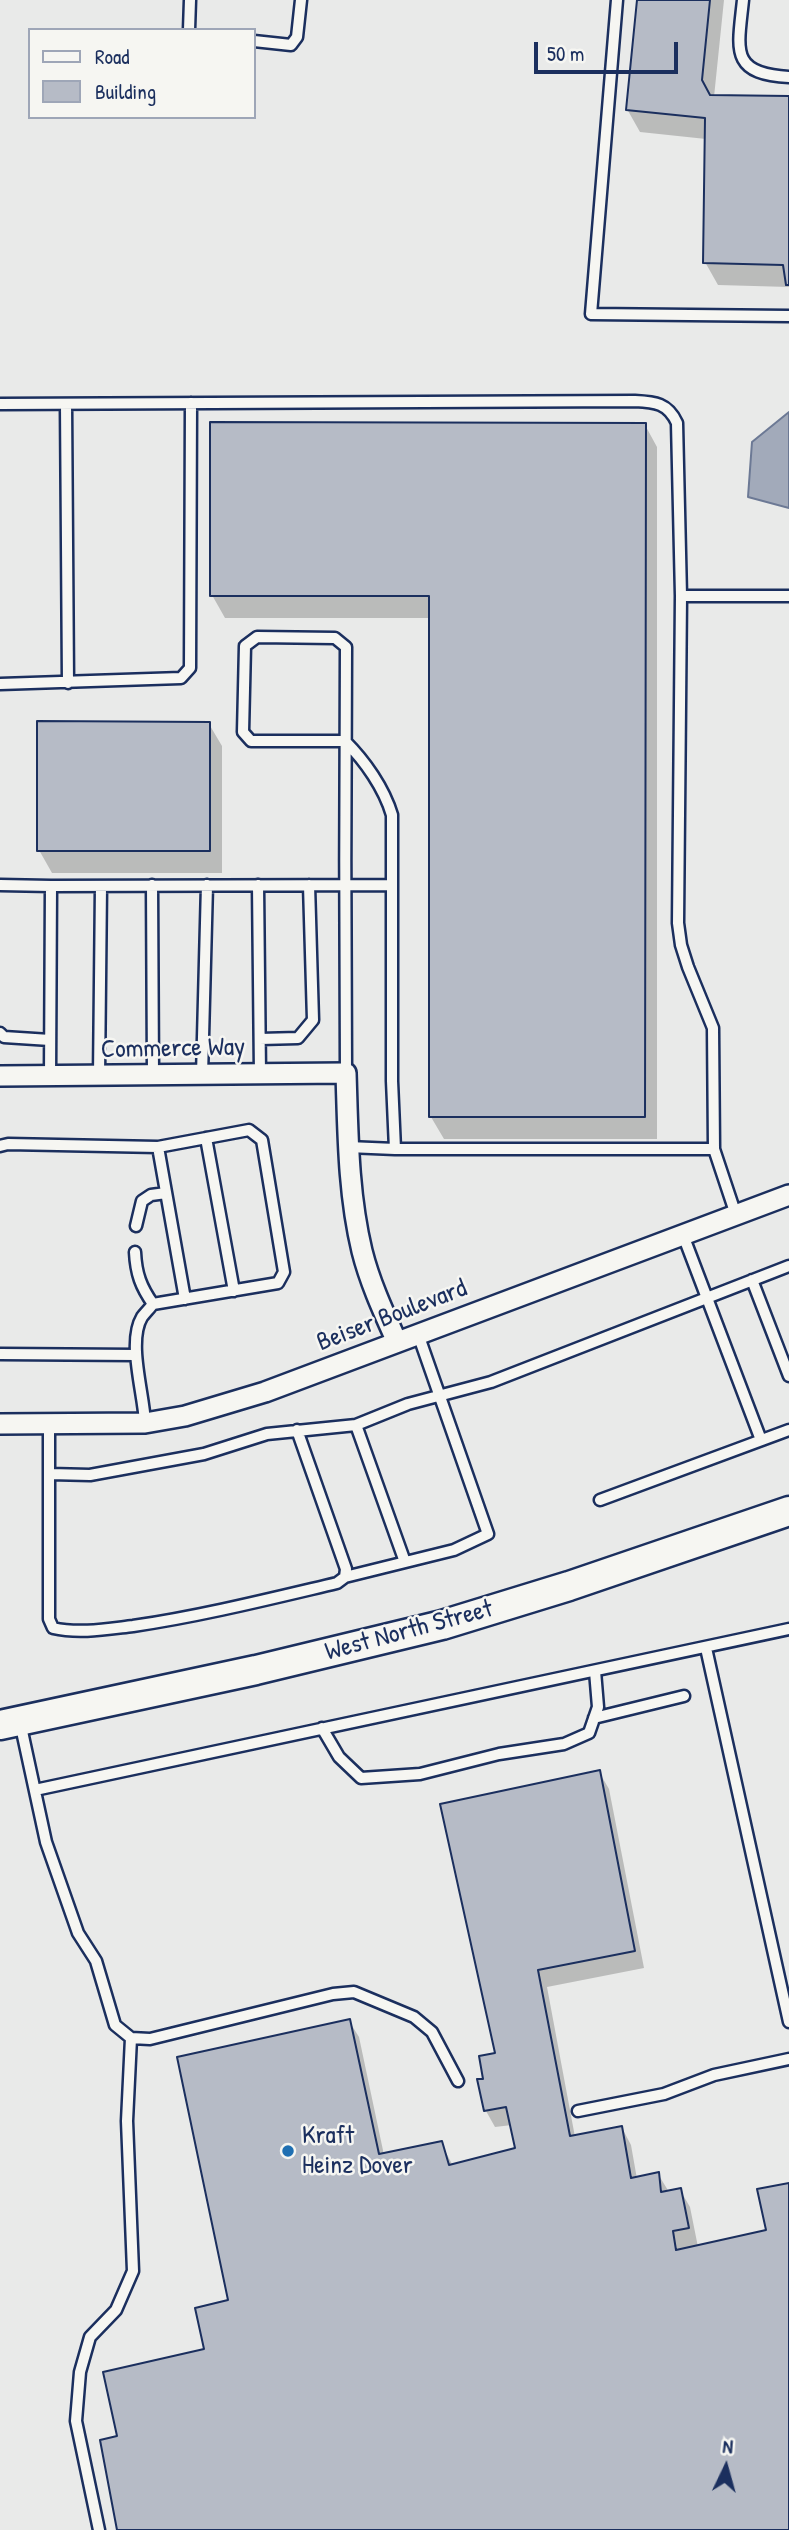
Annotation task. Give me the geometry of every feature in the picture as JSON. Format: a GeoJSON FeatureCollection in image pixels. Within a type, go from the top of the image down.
{"type":"FeatureCollection","features":[{"type":"Feature","properties":{"kind":"main road","name":"West North Street"},"geometry":{"type":"LineString","coordinates":[[10,1724],[256,1670],[442,1625],[569,1586],[789,1511]]}},
{"type":"Feature","properties":{"kind":"street","name":"Commerce Way"},"geometry":{"type":"LineString","coordinates":[[0,1076],[346,1073]]}},
{"type":"Feature","properties":{"kind":"street"},"geometry":{"type":"LineString","coordinates":[[346,1073],[348,1147],[354,1213],[373,1288],[397,1342]]}},
{"type":"Feature","properties":{"kind":"street","name":"Beiser Boulevard"},"geometry":{"type":"LineString","coordinates":[[0,1424],[145,1423],[185,1416],[265,1392],[789,1195]]}},
{"type":"Feature","properties":{"kind":"lane"},"geometry":{"type":"LineString","coordinates":[[189,28],[190,0]]}},
{"type":"Feature","properties":{"kind":"lane"},"geometry":{"type":"LineString","coordinates":[[256,41],[291,44],[297,37],[300,0]]}},
{"type":"Feature","properties":{"kind":"lane"},"geometry":{"type":"LineString","coordinates":[[617,0],[591,314],[789,316]]}},
{"type":"Feature","properties":{"kind":"lane"},"geometry":{"type":"LineString","coordinates":[[743,0],[739,39],[743,59],[748,67],[756,72],[767,76],[789,77]]}},
{"type":"Feature","properties":{"kind":"lane"},"geometry":{"type":"LineString","coordinates":[[0,404],[635,401],[655,402],[666,406],[677,423],[681,596],[678,923],[688,967],[713,1028],[714,1149],[736,1215]]}},
{"type":"Feature","properties":{"kind":"lane"},"geometry":{"type":"LineString","coordinates":[[0,684],[181,678],[190,668],[191,403]]}},
{"type":"Feature","properties":{"kind":"lane"},"geometry":{"type":"LineString","coordinates":[[66,404],[68,683]]}},
{"type":"Feature","properties":{"kind":"lane"},"geometry":{"type":"LineString","coordinates":[[681,596],[789,596]]}},
{"type":"Feature","properties":{"kind":"lane"},"geometry":{"type":"LineString","coordinates":[[346,1073],[345,884],[345,741],[345,647],[335,638],[257,637],[244,646],[243,732],[251,740],[345,741],[361,757],[392,815],[392,1081],[395,1149]]}},
{"type":"Feature","properties":{"kind":"lane"},"geometry":{"type":"LineString","coordinates":[[0,885],[392,885]]}},
{"type":"Feature","properties":{"kind":"lane"},"geometry":{"type":"LineString","coordinates":[[152,885],[153,1075]]}},
{"type":"Feature","properties":{"kind":"lane"},"geometry":{"type":"LineString","coordinates":[[202,1074],[207,885]]}},
{"type":"Feature","properties":{"kind":"lane"},"geometry":{"type":"LineString","coordinates":[[258,885],[260,1074]]}},
{"type":"Feature","properties":{"kind":"lane"},"geometry":{"type":"LineString","coordinates":[[260,1039],[298,1038],[313,1020],[309,885]]}},
{"type":"Feature","properties":{"kind":"lane"},"geometry":{"type":"LineString","coordinates":[[50,1076],[51,886]]}},
{"type":"Feature","properties":{"kind":"lane"},"geometry":{"type":"LineString","coordinates":[[99,1076],[102,886]]}},
{"type":"Feature","properties":{"kind":"lane"},"geometry":{"type":"LineString","coordinates":[[0,1033],[4,1037],[50,1040]]}},
{"type":"Feature","properties":{"kind":"lane"},"geometry":{"type":"LineString","coordinates":[[0,1146],[83,1144],[158,1147],[249,1130],[262,1140],[284,1272],[278,1283],[153,1304],[142,1317],[136,1334],[136,1355],[145,1423]]}},
{"type":"Feature","properties":{"kind":"lane"},"geometry":{"type":"LineString","coordinates":[[206,1138],[234,1291]]}},
{"type":"Feature","properties":{"kind":"lane"},"geometry":{"type":"LineString","coordinates":[[158,1147],[185,1299]]}},
{"type":"Feature","properties":{"kind":"lane"},"geometry":{"type":"LineString","coordinates":[[348,1147],[714,1149]]}},
{"type":"Feature","properties":{"kind":"lane"},"geometry":{"type":"LineString","coordinates":[[136,1226],[142,1201],[151,1195],[166,1192]]}},
{"type":"Feature","properties":{"kind":"lane"},"geometry":{"type":"LineString","coordinates":[[683,1235],[761,1440]]}},
{"type":"Feature","properties":{"kind":"lane"},"geometry":{"type":"LineString","coordinates":[[135,1252],[136,1272],[141,1288],[153,1304]]}},
{"type":"Feature","properties":{"kind":"lane"},"geometry":{"type":"LineString","coordinates":[[50,1474],[90,1475],[204,1454],[267,1434],[356,1425],[408,1404],[491,1382],[789,1266]]}},
{"type":"Feature","properties":{"kind":"lane"},"geometry":{"type":"LineString","coordinates":[[752,1280],[789,1376]]}},
{"type":"Feature","properties":{"kind":"lane"},"geometry":{"type":"LineString","coordinates":[[49,1425],[50,1619],[53,1628],[99,1630],[174,1620],[337,1583],[345,1577],[454,1550],[488,1534],[442,1396],[418,1334]]}},
{"type":"Feature","properties":{"kind":"lane"},"geometry":{"type":"LineString","coordinates":[[0,1354],[136,1355]]}},
{"type":"Feature","properties":{"kind":"lane"},"geometry":{"type":"LineString","coordinates":[[356,1425],[405,1562]]}},
{"type":"Feature","properties":{"kind":"lane"},"geometry":{"type":"LineString","coordinates":[[297,1430],[346,1569],[345,1577]]}},
{"type":"Feature","properties":{"kind":"lane"},"geometry":{"type":"LineString","coordinates":[[600,1500],[789,1430]]}},
{"type":"Feature","properties":{"kind":"lane"},"geometry":{"type":"LineString","coordinates":[[35,1790],[789,1629]]}},
{"type":"Feature","properties":{"kind":"lane"},"geometry":{"type":"LineString","coordinates":[[705,1648],[789,2022]]}},
{"type":"Feature","properties":{"kind":"lane"},"geometry":{"type":"LineString","coordinates":[[322,1728],[339,1757],[361,1779],[420,1774],[499,1755],[564,1744],[589,1733],[598,1707],[595,1671]]}},
{"type":"Feature","properties":{"kind":"lane"},"geometry":{"type":"LineString","coordinates":[[594,1718],[684,1696]]}},
{"type":"Feature","properties":{"kind":"lane"},"geometry":{"type":"LineString","coordinates":[[10,1724],[35,1790],[46,1842],[78,1933],[96,1961],[115,2025],[131,2038],[150,2039],[333,1994],[354,1992],[414,2017],[432,2032],[458,2081]]}},
{"type":"Feature","properties":{"kind":"lane"},"geometry":{"type":"LineString","coordinates":[[99,2530],[76,2421],[80,2372],[90,2337],[116,2309],[133,2271],[127,2121],[131,2038]]}},
{"type":"Feature","properties":{"kind":"lane"},"geometry":{"type":"LineString","coordinates":[[578,2111],[664,2094],[714,2075],[789,2059]]}},
{"type":"Feature","properties":{"kind":"water"},"geometry":{"type":"Polygon","coordinates":[[[789,412],[789,508],[748,497],[752,442],[789,412]]]}},
{"type":"Feature","properties":{"kind":"building"},"geometry":{"type":"Polygon","coordinates":[[[637,0],[710,0],[702,80],[710,95],[789,96],[789,285],[786,285],[783,265],[703,263],[705,118],[626,110],[637,0]]]}},
{"type":"Feature","properties":{"kind":"building"},"geometry":{"type":"Polygon","coordinates":[[[210,422],[646,423],[645,1117],[429,1117],[429,596],[210,596],[210,422]]]}},
{"type":"Feature","properties":{"kind":"building"},"geometry":{"type":"Polygon","coordinates":[[[37,721],[210,722],[210,851],[37,851],[37,721]]]}},
{"type":"Feature","properties":{"kind":"building","name":"Kraft Heinz Dover"},"geometry":{"type":"Polygon","coordinates":[[[600,1770],[635,1951],[538,1970],[570,2136],[622,2126],[631,2178],[659,2172],[661,2192],[681,2188],[689,2228],[673,2231],[676,2250],[766,2230],[757,2189],[789,2183],[789,2530],[117,2530],[100,2440],[117,2436],[103,2372],[204,2349],[195,2308],[228,2300],[177,2057],[350,2019],[379,2154],[442,2141],[449,2165],[515,2148],[506,2107],[484,2111],[477,2079],[483,2079],[479,2056],[495,2053],[440,1804],[600,1770]]]}},
{"type":"Feature","properties":{"kind":"place","name":"Kraft Heinz Dover"},"geometry":{"type":"Point","coordinates":[288,2151]}}]}
